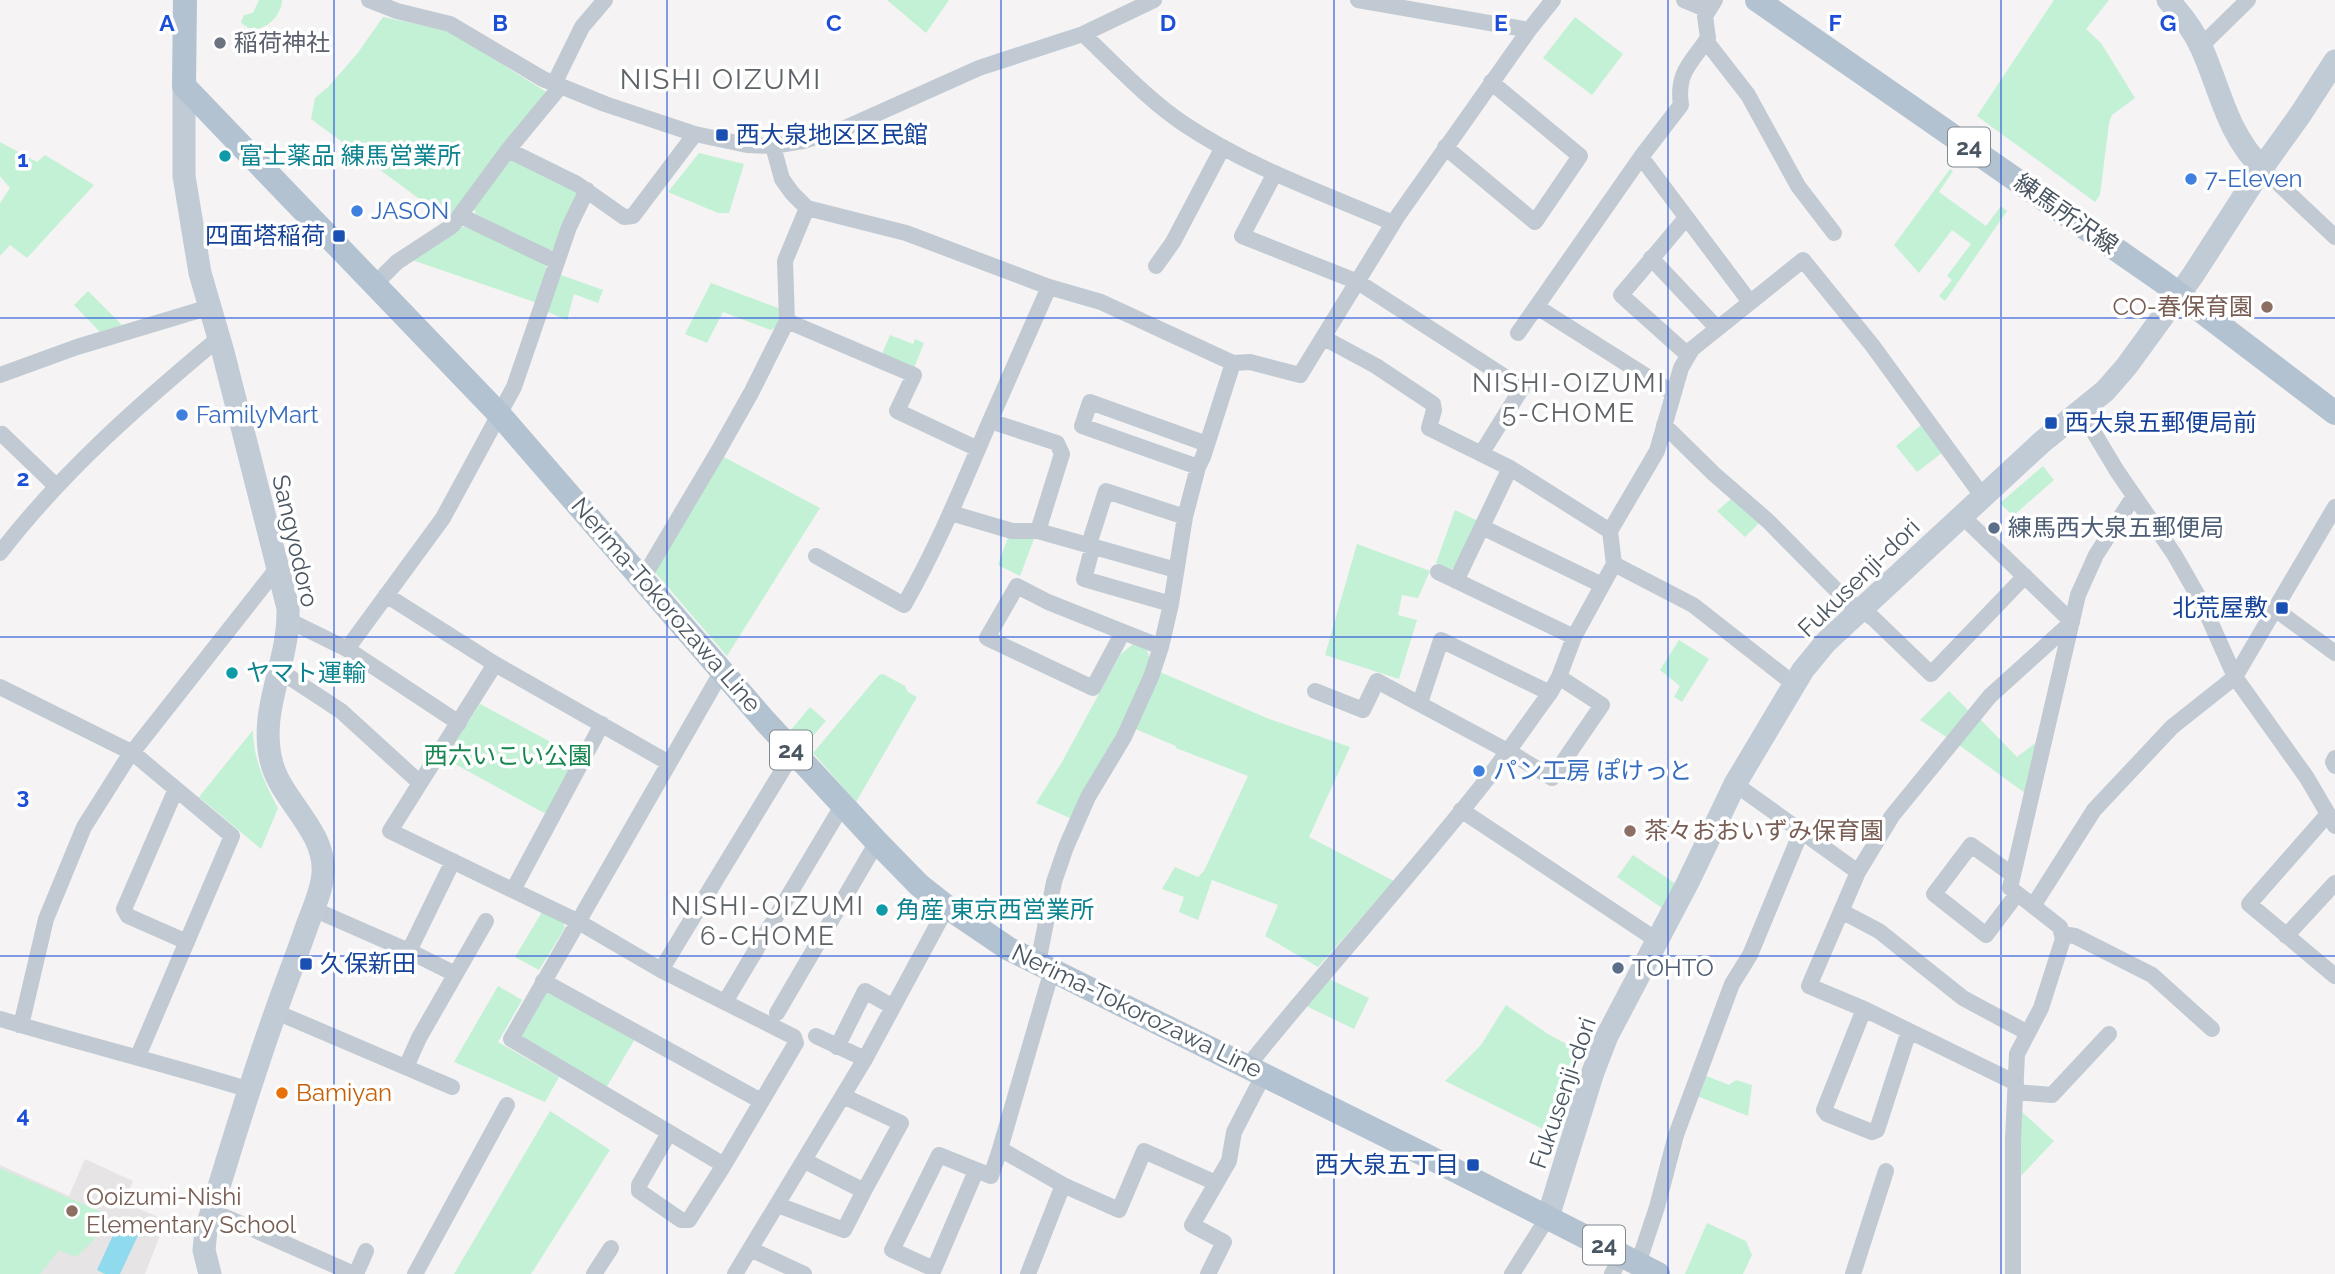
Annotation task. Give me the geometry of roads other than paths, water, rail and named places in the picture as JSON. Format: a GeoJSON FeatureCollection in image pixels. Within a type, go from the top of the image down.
{"type":"FeatureCollection","features":[{"type":"Feature","properties":{"kind":"main road"},"geometry":{"type":"LineString","coordinates":[[184,86],[185,0]]}},
{"type":"Feature","properties":{"kind":"main road","name":"練馬所沢線"},"geometry":{"type":"LineString","coordinates":[[1757,0],[2180,294],[2335,413]]}},
{"type":"Feature","properties":{"kind":"main road","name":"Nerima-Tokorozawa Line"},"geometry":{"type":"LineString","coordinates":[[184,86],[499,414],[793,753],[919,885],[1009,949],[1548,1217],[1633,1267]]}},
{"type":"Feature","properties":{"kind":"street"},"geometry":{"type":"LineString","coordinates":[[369,0],[397,11],[450,24],[557,85],[605,104],[695,134],[747,145],[773,146],[803,141],[845,128],[979,68],[1083,34],[1153,0]]}},
{"type":"Feature","properties":{"kind":"street"},"geometry":{"type":"LineString","coordinates":[[375,284],[397,262],[452,226],[461,216],[557,85],[582,27],[605,0]]}},
{"type":"Feature","properties":{"kind":"street"},"geometry":{"type":"LineString","coordinates":[[1358,0],[1529,30]]}},
{"type":"Feature","properties":{"kind":"street"},"geometry":{"type":"LineString","coordinates":[[773,146],[782,178],[807,208],[822,214],[881,225],[1049,287],[1101,302],[1233,363],[1250,362],[1300,375],[1393,223],[1491,82],[1553,0]]}},
{"type":"Feature","properties":{"kind":"street"},"geometry":{"type":"LineString","coordinates":[[1518,333],[1681,105],[1678,91],[1688,63],[1708,38],[1705,16],[1712,5],[1684,0]]}},
{"type":"Feature","properties":{"kind":"street"},"geometry":{"type":"LineString","coordinates":[[2168,0],[2201,46],[2229,122],[2244,147],[2262,168],[2335,237]]}},
{"type":"Feature","properties":{"kind":"street"},"geometry":{"type":"LineString","coordinates":[[2201,46],[2248,0]]}},
{"type":"Feature","properties":{"kind":"street"},"geometry":{"type":"LineString","coordinates":[[1083,34],[1183,123],[1275,173],[1393,223]]}},
{"type":"Feature","properties":{"kind":"street"},"geometry":{"type":"LineString","coordinates":[[1706,41],[1748,95],[1798,186],[1834,233]]}},
{"type":"Feature","properties":{"kind":"street","name":"Fukusenji-dori"},"geometry":{"type":"LineString","coordinates":[[1548,1217],[1593,1072],[1607,1036],[1658,942],[1735,784],[1794,684],[1826,642],[2042,442],[2105,391],[2126,368],[2180,294],[2335,61]]}},
{"type":"Feature","properties":{"kind":"street"},"geometry":{"type":"LineString","coordinates":[[1445,147],[1535,222],[1580,156],[1491,82]]}},
{"type":"Feature","properties":{"kind":"street","name":"Sangyodoro"},"geometry":{"type":"LineString","coordinates":[[184,86],[184,176],[200,273],[286,593],[286,645],[267,718],[269,753],[273,768],[320,852],[323,873],[206,1230],[204,1250],[210,1274]]}},
{"type":"Feature","properties":{"kind":"street"},"geometry":{"type":"LineString","coordinates":[[508,150],[587,190],[624,217],[633,216],[695,134]]}},
{"type":"Feature","properties":{"kind":"street"},"geometry":{"type":"LineString","coordinates":[[1156,266],[1173,242],[1223,147]]}},
{"type":"Feature","properties":{"kind":"street"},"geometry":{"type":"LineString","coordinates":[[1641,158],[1751,302]]}},
{"type":"Feature","properties":{"kind":"street"},"geometry":{"type":"LineString","coordinates":[[1275,173],[1242,236],[1358,282],[1521,388],[1481,454]]}},
{"type":"Feature","properties":{"kind":"street"},"geometry":{"type":"LineString","coordinates":[[347,649],[448,510],[514,387],[569,227],[587,190]]}},
{"type":"Feature","properties":{"kind":"street"},"geometry":{"type":"LineString","coordinates":[[642,578],[731,429],[787,321],[785,261],[807,208]]}},
{"type":"Feature","properties":{"kind":"street"},"geometry":{"type":"LineString","coordinates":[[461,216],[557,262]]}},
{"type":"Feature","properties":{"kind":"street"},"geometry":{"type":"LineString","coordinates":[[1686,218],[1622,295],[1688,355]]}},
{"type":"Feature","properties":{"kind":"street"},"geometry":{"type":"LineString","coordinates":[[1651,258],[1717,328]]}},
{"type":"Feature","properties":{"kind":"street"},"geometry":{"type":"LineString","coordinates":[[1208,1274],[1224,1242],[1192,1225],[1229,1161],[1234,1132],[1255,1070],[1321,975],[1406,879],[1481,786],[1550,693],[1574,638],[1614,564],[1610,531],[1657,451],[1681,368],[1688,355],[1717,328],[1803,260],[1872,345],[1983,496]]}},
{"type":"Feature","properties":{"kind":"street"},"geometry":{"type":"LineString","coordinates":[[816,556],[904,605],[951,513],[1049,287]]}},
{"type":"Feature","properties":{"kind":"street"},"geometry":{"type":"LineString","coordinates":[[0,375],[77,347],[210,307]]}},
{"type":"Feature","properties":{"kind":"street"},"geometry":{"type":"LineString","coordinates":[[1536,307],[1673,393]]}},
{"type":"Feature","properties":{"kind":"street"},"geometry":{"type":"LineString","coordinates":[[787,321],[914,374],[897,411],[978,449]]}},
{"type":"Feature","properties":{"kind":"street"},"geometry":{"type":"LineString","coordinates":[[0,553],[56,486],[95,446],[219,338]]}},
{"type":"Feature","properties":{"kind":"street"},"geometry":{"type":"LineString","coordinates":[[1324,338],[1376,366],[1433,404],[1429,428],[1510,468],[1610,531]]}},
{"type":"Feature","properties":{"kind":"street"},"geometry":{"type":"LineString","coordinates":[[975,1171],[934,1269],[892,1250],[939,1155],[991,1176],[1045,967],[1054,882],[1087,797],[1124,737],[1151,677],[1171,604],[1185,517],[1198,467],[1233,363]]}},
{"type":"Feature","properties":{"kind":"street"},"geometry":{"type":"LineString","coordinates":[[1198,467],[1082,426],[1090,402],[1207,444]]}},
{"type":"Feature","properties":{"kind":"street"},"geometry":{"type":"LineString","coordinates":[[2081,411],[2174,554],[2202,603],[2235,677],[2307,778],[2331,820],[2249,904],[2286,936],[2333,969]]}},
{"type":"Feature","properties":{"kind":"street"},"geometry":{"type":"LineString","coordinates":[[990,421],[1057,443],[1062,454],[1038,531]]}},
{"type":"Feature","properties":{"kind":"street"},"geometry":{"type":"LineString","coordinates":[[1664,425],[1768,521],[1846,600],[1873,618],[1931,674],[2025,576]]}},
{"type":"Feature","properties":{"kind":"street"},"geometry":{"type":"LineString","coordinates":[[1,434],[56,486]]}},
{"type":"Feature","properties":{"kind":"street"},"geometry":{"type":"LineString","coordinates":[[1456,581],[1510,468]]}},
{"type":"Feature","properties":{"kind":"street"},"geometry":{"type":"LineString","coordinates":[[1171,604],[1084,579],[1091,553],[1090,546],[1106,491],[1185,517]]}},
{"type":"Feature","properties":{"kind":"street"},"geometry":{"type":"LineString","coordinates":[[2013,1274],[2013,1152],[2017,1054],[2041,1008],[2063,939],[2060,927],[2010,888],[2012,875],[2078,595],[2096,555],[2134,496]]}},
{"type":"Feature","properties":{"kind":"street"},"geometry":{"type":"LineString","coordinates":[[2034,906],[2094,810],[2172,727],[2235,677],[2335,507]]}},
{"type":"Feature","properties":{"kind":"street"},"geometry":{"type":"LineString","coordinates":[[951,513],[1012,531],[1038,531],[1176,570]]}},
{"type":"Feature","properties":{"kind":"street"},"geometry":{"type":"LineString","coordinates":[[1962,516],[2072,622]]}},
{"type":"Feature","properties":{"kind":"street"},"geometry":{"type":"LineString","coordinates":[[1482,527],[1602,585]]}},
{"type":"Feature","properties":{"kind":"street"},"geometry":{"type":"LineString","coordinates":[[1614,564],[1693,605],[1794,684]]}},
{"type":"Feature","properties":{"kind":"street"},"geometry":{"type":"LineString","coordinates":[[19,1025],[46,919],[84,827],[133,753],[279,566]]}},
{"type":"Feature","properties":{"kind":"street"},"geometry":{"type":"LineString","coordinates":[[1438,572],[1574,638]]}},
{"type":"Feature","properties":{"kind":"street"},"geometry":{"type":"LineString","coordinates":[[1123,632],[1093,688],[987,638],[1017,586],[1048,602],[1161,647]]}},
{"type":"Feature","properties":{"kind":"street"},"geometry":{"type":"LineString","coordinates":[[386,596],[495,664],[669,763]]}},
{"type":"Feature","properties":{"kind":"street"},"geometry":{"type":"LineString","coordinates":[[2275,609],[2335,653]]}},
{"type":"Feature","properties":{"kind":"street"},"geometry":{"type":"LineString","coordinates":[[288,620],[347,649],[459,723]]}},
{"type":"Feature","properties":{"kind":"street"},"geometry":{"type":"LineString","coordinates":[[2072,622],[1980,708],[1892,816],[1858,872],[1809,986],[1909,1031],[2015,1088],[2052,1095],[2109,1034]]}},
{"type":"Feature","properties":{"kind":"street"},"geometry":{"type":"LineString","coordinates":[[1420,703],[1441,640],[1550,693]]}},
{"type":"Feature","properties":{"kind":"street"},"geometry":{"type":"LineString","coordinates":[[495,664],[390,831],[577,921],[661,970],[794,1037],[796,1043],[689,1220],[681,1220],[639,1191],[639,1185],[669,1133]]}},
{"type":"Feature","properties":{"kind":"street"},"geometry":{"type":"LineString","coordinates":[[280,671],[341,711],[420,783]]}},
{"type":"Feature","properties":{"kind":"street"},"geometry":{"type":"LineString","coordinates":[[722,671],[511,1039],[724,1165]]}},
{"type":"Feature","properties":{"kind":"street"},"geometry":{"type":"LineString","coordinates":[[1315,691],[1363,710],[1377,681],[1552,778],[1602,705],[1559,677]]}},
{"type":"Feature","properties":{"kind":"street"},"geometry":{"type":"LineString","coordinates":[[0,687],[133,753],[232,836],[138,1056]]}},
{"type":"Feature","properties":{"kind":"street"},"geometry":{"type":"LineString","coordinates":[[513,890],[602,724]]}},
{"type":"Feature","properties":{"kind":"street"},"geometry":{"type":"LineString","coordinates":[[661,970],[793,753]]}},
{"type":"Feature","properties":{"kind":"street"},"geometry":{"type":"LineString","coordinates":[[2335,758],[2335,766]]}},
{"type":"Feature","properties":{"kind":"street"},"geometry":{"type":"LineString","coordinates":[[1735,784],[1858,872]]}},
{"type":"Feature","properties":{"kind":"street"},"geometry":{"type":"LineString","coordinates":[[177,789],[124,909],[128,916],[187,942]]}},
{"type":"Feature","properties":{"kind":"street"},"geometry":{"type":"LineString","coordinates":[[724,1002],[842,806]]}},
{"type":"Feature","properties":{"kind":"street"},"geometry":{"type":"LineString","coordinates":[[1461,810],[1658,942]]}},
{"type":"Feature","properties":{"kind":"street"},"geometry":{"type":"LineString","coordinates":[[1633,1267],[1657,1207],[1676,1135],[1727,996],[1750,955],[1801,832]]}},
{"type":"Feature","properties":{"kind":"street"},"geometry":{"type":"LineString","coordinates":[[777,1013],[877,842]]}},
{"type":"Feature","properties":{"kind":"street"},"geometry":{"type":"LineString","coordinates":[[2012,875],[1971,845],[1934,894],[1986,935],[2017,894]]}},
{"type":"Feature","properties":{"kind":"street"},"geometry":{"type":"LineString","coordinates":[[409,951],[453,862]]}},
{"type":"Feature","properties":{"kind":"street"},"geometry":{"type":"LineString","coordinates":[[2286,936],[2335,883]]}},
{"type":"Feature","properties":{"kind":"street"},"geometry":{"type":"LineString","coordinates":[[735,1274],[865,1059],[947,907]]}},
{"type":"Feature","properties":{"kind":"street"},"geometry":{"type":"LineString","coordinates":[[313,909],[455,974]]}},
{"type":"Feature","properties":{"kind":"street"},"geometry":{"type":"LineString","coordinates":[[1841,911],[1879,931],[1963,998],[2028,1033]]}},
{"type":"Feature","properties":{"kind":"street"},"geometry":{"type":"LineString","coordinates":[[406,1067],[419,1038],[486,921]]}},
{"type":"Feature","properties":{"kind":"street"},"geometry":{"type":"LineString","coordinates":[[2062,934],[2075,936],[2152,975],[2212,1029]]}},
{"type":"Feature","properties":{"kind":"street"},"geometry":{"type":"LineString","coordinates":[[543,981],[761,1101]]}},
{"type":"Feature","properties":{"kind":"street"},"geometry":{"type":"LineString","coordinates":[[837,1047],[865,991],[893,1007]]}},
{"type":"Feature","properties":{"kind":"street"},"geometry":{"type":"LineString","coordinates":[[1864,1009],[1824,1110],[1827,1114],[1872,1132],[1877,1129],[1909,1031]]}},
{"type":"Feature","properties":{"kind":"street"},"geometry":{"type":"LineString","coordinates":[[276,1012],[452,1087]]}},
{"type":"Feature","properties":{"kind":"street"},"geometry":{"type":"LineString","coordinates":[[0,1019],[61,1038],[138,1056],[250,1090]]}},
{"type":"Feature","properties":{"kind":"street"},"geometry":{"type":"LineString","coordinates":[[816,1036],[865,1059]]}},
{"type":"Feature","properties":{"kind":"street"},"geometry":{"type":"LineString","coordinates":[[778,1205],[844,1230],[901,1123],[843,1096]]}},
{"type":"Feature","properties":{"kind":"street"},"geometry":{"type":"LineString","coordinates":[[415,1274],[507,1105]]}},
{"type":"Feature","properties":{"kind":"street"},"geometry":{"type":"LineString","coordinates":[[1000,1149],[1063,1185],[1119,1210],[1144,1151],[1216,1182]]}},
{"type":"Feature","properties":{"kind":"street"},"geometry":{"type":"LineString","coordinates":[[805,1161],[864,1191]]}},
{"type":"Feature","properties":{"kind":"street"},"geometry":{"type":"LineString","coordinates":[[1853,1274],[1886,1171]]}},
{"type":"Feature","properties":{"kind":"street"},"geometry":{"type":"LineString","coordinates":[[1028,1274],[1063,1185]]}},
{"type":"Feature","properties":{"kind":"street"},"geometry":{"type":"LineString","coordinates":[[212,1211],[355,1274],[366,1251]]}},
{"type":"Feature","properties":{"kind":"street"},"geometry":{"type":"LineString","coordinates":[[1512,1274],[1548,1217]]}},
{"type":"Feature","properties":{"kind":"street"},"geometry":{"type":"LineString","coordinates":[[594,1274],[611,1248]]}},
{"type":"Feature","properties":{"kind":"street"},"geometry":{"type":"LineString","coordinates":[[750,1249],[804,1274]]}},
{"type":"Feature","properties":{"kind":"water"},"geometry":{"type":"Polygon","coordinates":[[[120,1220],[141,1229],[120,1274],[105,1274],[97,1270],[120,1220]]]}},
{"type":"Feature","properties":{"kind":"place","name":"稲荷神社"},"geometry":{"type":"Point","coordinates":[220,43]}},
{"type":"Feature","properties":{"kind":"place","name":"西大泉地区区民館"},"geometry":{"type":"Point","coordinates":[722,135]}},
{"type":"Feature","properties":{"kind":"place","name":"富士薬品 練馬営業所"},"geometry":{"type":"Point","coordinates":[225,156]}},
{"type":"Feature","properties":{"kind":"place","name":"7-Eleven"},"geometry":{"type":"Point","coordinates":[2191,179]}},
{"type":"Feature","properties":{"kind":"place","name":"JASON"},"geometry":{"type":"Point","coordinates":[357,211]}},
{"type":"Feature","properties":{"kind":"place","name":"四面塔稲荷"},"geometry":{"type":"Point","coordinates":[339,236]}},
{"type":"Feature","properties":{"kind":"place","name":"CO-春保育園"},"geometry":{"type":"Point","coordinates":[2267,307]}},
{"type":"Feature","properties":{"kind":"place","name":"FamilyMart"},"geometry":{"type":"Point","coordinates":[182,415]}},
{"type":"Feature","properties":{"kind":"place","name":"西大泉五郵便局前"},"geometry":{"type":"Point","coordinates":[2051,423]}},
{"type":"Feature","properties":{"kind":"place","name":"練馬西大泉五郵便局"},"geometry":{"type":"Point","coordinates":[1994,528]}},
{"type":"Feature","properties":{"kind":"place","name":"北荒屋敷"},"geometry":{"type":"Point","coordinates":[2282,608]}},
{"type":"Feature","properties":{"kind":"place","name":"ヤマト運輸"},"geometry":{"type":"Point","coordinates":[232,673]}},
{"type":"Feature","properties":{"kind":"place","name":"パン工房 ぽけっと"},"geometry":{"type":"Point","coordinates":[1479,771]}},
{"type":"Feature","properties":{"kind":"place","name":"茶々おおいずみ保育園"},"geometry":{"type":"Point","coordinates":[1630,831]}},
{"type":"Feature","properties":{"kind":"place","name":"角産 東京西営業所"},"geometry":{"type":"Point","coordinates":[882,910]}},
{"type":"Feature","properties":{"kind":"place","name":"久保新田"},"geometry":{"type":"Point","coordinates":[306,964]}},
{"type":"Feature","properties":{"kind":"place","name":"TOHTO"},"geometry":{"type":"Point","coordinates":[1618,968]}},
{"type":"Feature","properties":{"kind":"place","name":"Bamiyan"},"geometry":{"type":"Point","coordinates":[282,1093]}},
{"type":"Feature","properties":{"kind":"place","name":"西大泉五丁目"},"geometry":{"type":"Point","coordinates":[1473,1165]}},
{"type":"Feature","properties":{"kind":"place","name":"Ooizumi-Nishi Elementary School"},"geometry":{"type":"Point","coordinates":[72,1211]}},
{"type":"Feature","properties":{"kind":"district","name":"NISHI OIZUMI"},"geometry":{"type":"Point","coordinates":[721,79]}},
{"type":"Feature","properties":{"kind":"district","name":"NISHI-OIZUMI 5-CHOME"},"geometry":{"type":"Point","coordinates":[1569,398]}},
{"type":"Feature","properties":{"kind":"district","name":"NISHI-OIZUMI 6-CHOME"},"geometry":{"type":"Point","coordinates":[768,920]}},
{"type":"Feature","properties":{"kind":"park label","name":"西六いこい公園"},"geometry":{"type":"Point","coordinates":[508,756]}}]}
